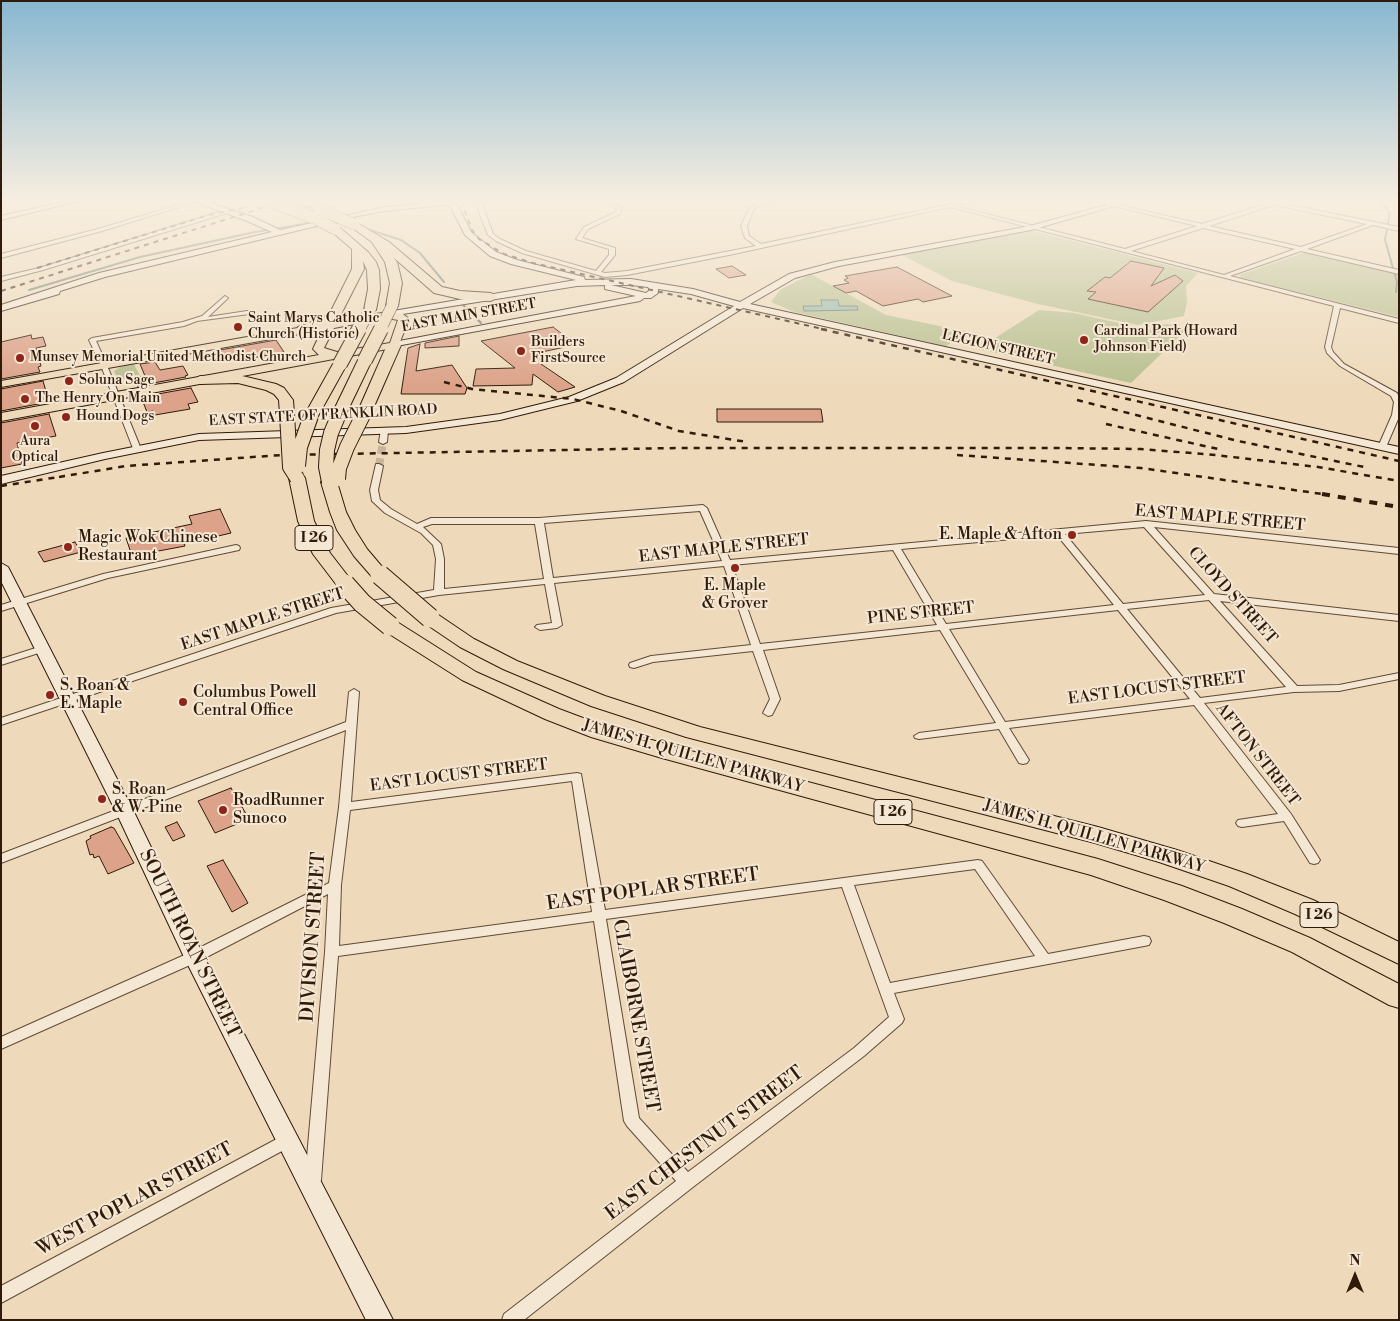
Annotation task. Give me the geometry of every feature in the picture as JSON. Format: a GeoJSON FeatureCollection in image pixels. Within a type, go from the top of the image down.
{"type":"FeatureCollection","features":[{"type":"Feature","properties":{"kind":"highway"},"geometry":{"type":"LineString","coordinates":[[303,330],[333,320],[358,269],[358,263]]}},
{"type":"Feature","properties":{"kind":"highway","name":"JAMES H. QUILLEN PARKWAY"},"geometry":{"type":"LineString","coordinates":[[369,263],[373,270],[374,289],[370,310],[340,360],[311,416],[300,447],[298,481],[306,521],[322,554],[362,603],[390,626],[469,676],[552,714],[670,753],[1010,843],[1163,889],[1301,945],[1399,997]]}},
{"type":"Feature","properties":{"kind":"highway","name":"JAMES H. QUILLEN PARKWAY"},"geometry":{"type":"LineString","coordinates":[[391,263],[396,283],[389,310],[331,433],[326,467],[334,481],[334,500],[354,543],[380,575],[430,618],[460,639],[510,665],[598,701],[694,732],[1098,835],[1168,856],[1238,880],[1304,907],[1399,954]]}},
{"type":"Feature","properties":{"kind":"highway"},"geometry":{"type":"LineString","coordinates":[[406,263],[438,290],[460,296],[491,296]]}},
{"type":"Feature","properties":{"kind":"highway"},"geometry":{"type":"LineString","coordinates":[[334,481],[346,447],[365,411],[394,345]]}},
{"type":"Feature","properties":{"kind":"highway"},"geometry":{"type":"LineString","coordinates":[[200,380],[238,379],[271,387],[279,391],[286,400],[290,467],[298,481]]}},
{"type":"Feature","properties":{"kind":"main road"},"geometry":{"type":"LineString","coordinates":[[2,308],[112,274],[157,263]]}},
{"type":"Feature","properties":{"kind":"main road"},"geometry":{"type":"LineString","coordinates":[[517,263],[625,292],[648,296],[655,291],[651,285]]}},
{"type":"Feature","properties":{"kind":"main road"},"geometry":{"type":"LineString","coordinates":[[741,305],[792,276],[845,263]]}},
{"type":"Feature","properties":{"kind":"main road","name":"LEGION STREET"},"geometry":{"type":"LineString","coordinates":[[590,281],[629,276],[651,285],[693,292],[741,305],[1399,451]]}},
{"type":"Feature","properties":{"kind":"main road"},"geometry":{"type":"LineString","coordinates":[[340,360],[323,354],[318,349],[333,320],[590,281]]}},
{"type":"Feature","properties":{"kind":"main road"},"geometry":{"type":"LineString","coordinates":[[706,297],[734,296],[772,286]]}},
{"type":"Feature","properties":{"kind":"main road"},"geometry":{"type":"LineString","coordinates":[[772,286],[765,302],[787,315]]}},
{"type":"Feature","properties":{"kind":"main road","name":"EAST MAIN STREET"},"geometry":{"type":"LineString","coordinates":[[1,417],[200,380],[340,360],[394,345],[648,296],[681,294],[706,297]]}},
{"type":"Feature","properties":{"kind":"main road","name":"EAST STATE OF FRANKLIN ROAD"},"geometry":{"type":"LineString","coordinates":[[90,459],[186,439],[222,435],[383,436],[486,420],[581,397],[620,380],[741,305]]}},
{"type":"Feature","properties":{"kind":"main road"},"geometry":{"type":"LineString","coordinates":[[389,310],[404,319],[394,345]]}},
{"type":"Feature","properties":{"kind":"main road"},"geometry":{"type":"LineString","coordinates":[[1,384],[303,330]]}},
{"type":"Feature","properties":{"kind":"main road"},"geometry":{"type":"LineString","coordinates":[[1,474],[78,459],[90,459]]}},
{"type":"Feature","properties":{"kind":"main road"},"geometry":{"type":"LineString","coordinates":[[1,480],[90,459]]}},
{"type":"Feature","properties":{"kind":"main road","name":"SOUTH ROAN STREET"},"geometry":{"type":"LineString","coordinates":[[1,567],[125,812],[194,957],[380,1320]]}},
{"type":"Feature","properties":{"kind":"street"},"geometry":{"type":"LineString","coordinates":[[1,279],[62,263]]}},
{"type":"Feature","properties":{"kind":"street"},"geometry":{"type":"LineString","coordinates":[[561,263],[606,275],[629,276],[687,263]]}},
{"type":"Feature","properties":{"kind":"street"},"geometry":{"type":"LineString","coordinates":[[597,273],[606,263]]}},
{"type":"Feature","properties":{"kind":"street"},"geometry":{"type":"LineString","coordinates":[[1168,263],[1399,321]]}},
{"type":"Feature","properties":{"kind":"street"},"geometry":{"type":"LineString","coordinates":[[1221,276],[1227,276],[1265,263]]}},
{"type":"Feature","properties":{"kind":"street"},"geometry":{"type":"LineString","coordinates":[[1360,263],[1399,272]]}},
{"type":"Feature","properties":{"kind":"street"},"geometry":{"type":"LineString","coordinates":[[625,292],[622,287],[629,276]]}},
{"type":"Feature","properties":{"kind":"street"},"geometry":{"type":"LineString","coordinates":[[137,449],[104,365],[92,340],[174,327],[204,317],[225,298]]}},
{"type":"Feature","properties":{"kind":"street"},"geometry":{"type":"LineString","coordinates":[[1337,306],[1328,347],[1330,354],[1342,365],[1394,395],[1398,402],[1397,416],[1382,447]]}},
{"type":"Feature","properties":{"kind":"street"},"geometry":{"type":"LineString","coordinates":[[196,320],[247,313]]}},
{"type":"Feature","properties":{"kind":"street"},"geometry":{"type":"LineString","coordinates":[[379,466],[374,490],[376,501],[388,512],[424,531],[437,544],[440,559],[439,592]]}},
{"type":"Feature","properties":{"kind":"street"},"geometry":{"type":"LineString","coordinates":[[416,527],[431,521],[539,521],[703,508],[726,563],[775,699],[768,713]]}},
{"type":"Feature","properties":{"kind":"street"},"geometry":{"type":"LineString","coordinates":[[539,521],[557,625],[540,627]]}},
{"type":"Feature","properties":{"kind":"street","name":"EAST MAPLE STREET"},"geometry":{"type":"LineString","coordinates":[[1,722],[334,610],[439,592],[1146,524],[1399,551]]}},
{"type":"Feature","properties":{"kind":"street","name":"CLOYD STREET"},"geometry":{"type":"LineString","coordinates":[[1146,524],[1294,689]]}},
{"type":"Feature","properties":{"kind":"street","name":"AFTON STREET"},"geometry":{"type":"LineString","coordinates":[[1059,532],[1197,701],[1286,816],[1314,860]]}},
{"type":"Feature","properties":{"kind":"street"},"geometry":{"type":"LineString","coordinates":[[1,608],[106,576],[236,548]]}},
{"type":"Feature","properties":{"kind":"street"},"geometry":{"type":"LineString","coordinates":[[896,548],[1023,760]]}},
{"type":"Feature","properties":{"kind":"street","name":"PINE STREET"},"geometry":{"type":"LineString","coordinates":[[634,665],[651,659],[1213,597],[1399,618]]}},
{"type":"Feature","properties":{"kind":"street"},"geometry":{"type":"LineString","coordinates":[[1,662],[42,649]]}},
{"type":"Feature","properties":{"kind":"street","name":"EAST LOCUST STREET"},"geometry":{"type":"LineString","coordinates":[[919,736],[1000,724],[1294,689],[1339,688],[1399,676]]}},
{"type":"Feature","properties":{"kind":"street","name":"DIVISION STREET"},"geometry":{"type":"LineString","coordinates":[[312,1186],[332,952],[335,885],[345,807],[354,692]]}},
{"type":"Feature","properties":{"kind":"street"},"geometry":{"type":"LineString","coordinates":[[1,859],[352,724]]}},
{"type":"Feature","properties":{"kind":"street","name":"EAST LOCUST STREET"},"geometry":{"type":"LineString","coordinates":[[345,807],[577,777]]}},
{"type":"Feature","properties":{"kind":"street","name":"CLAIBORNE STREET"},"geometry":{"type":"LineString","coordinates":[[577,777],[632,1121],[686,1182]]}},
{"type":"Feature","properties":{"kind":"street"},"geometry":{"type":"LineString","coordinates":[[1242,823],[1286,816]]}},
{"type":"Feature","properties":{"kind":"street","name":"EAST POPLAR STREET"},"geometry":{"type":"LineString","coordinates":[[332,952],[978,864],[1044,958]]}},
{"type":"Feature","properties":{"kind":"street","name":"EAST CHESTNUT STREET"},"geometry":{"type":"LineString","coordinates":[[510,1320],[686,1182],[859,1052],[897,1018],[847,883]]}},
{"type":"Feature","properties":{"kind":"street"},"geometry":{"type":"LineString","coordinates":[[1,1043],[194,957],[335,885]]}},
{"type":"Feature","properties":{"kind":"street"},"geometry":{"type":"LineString","coordinates":[[885,989],[1044,958],[1144,941]]}},
{"type":"Feature","properties":{"kind":"street","name":"WEST POPLAR STREET"},"geometry":{"type":"LineString","coordinates":[[1,1295],[288,1140]]}},
{"type":"Feature","properties":{"kind":"green space"},"geometry":{"type":"Polygon","coordinates":[[[917,263],[1158,263],[1198,273],[1186,286],[1187,302],[1184,316],[1138,325],[1038,304],[952,281],[917,263]]]}},
{"type":"Feature","properties":{"kind":"green space"},"geometry":{"type":"Polygon","coordinates":[[[1275,263],[1351,263],[1399,274],[1399,317],[1242,278],[1239,275],[1275,263]]]}},
{"type":"Feature","properties":{"kind":"green space"},"geometry":{"type":"Polygon","coordinates":[[[811,274],[886,315],[969,332],[946,346],[794,312],[771,302],[780,290],[811,274]]]}},
{"type":"Feature","properties":{"kind":"green space","name":"Cardinal Park (Howard Johnson Field)"},"geometry":{"type":"Polygon","coordinates":[[[1039,310],[1074,313],[1155,331],[1160,325],[1167,324],[1188,328],[1131,383],[978,349],[1039,310]]]}},
{"type":"Feature","properties":{"kind":"green space"},"geometry":{"type":"Polygon","coordinates":[[[134,364],[140,376],[118,380],[114,371],[120,367],[134,364]]]}},
{"type":"Feature","properties":{"kind":"shaded area"},"geometry":{"type":"Polygon","coordinates":[[[821,300],[838,300],[839,306],[857,306],[858,310],[804,311],[803,306],[822,306],[821,300]]]}},
{"type":"Feature","properties":{"kind":"building"},"geometry":{"type":"Polygon","coordinates":[[[1129,263],[1139,263],[1164,268],[1151,286],[1175,275],[1183,281],[1148,312],[1088,299],[1096,292],[1087,291],[1105,277],[1110,278],[1129,263]]]}},
{"type":"Feature","properties":{"kind":"building"},"geometry":{"type":"Polygon","coordinates":[[[732,266],[746,275],[729,278],[716,269],[732,266]]]}},
{"type":"Feature","properties":{"kind":"building"},"geometry":{"type":"Polygon","coordinates":[[[897,267],[952,296],[923,302],[918,299],[883,306],[856,291],[846,293],[833,286],[849,283],[844,280],[848,278],[845,276],[897,267]]]}},
{"type":"Feature","properties":{"kind":"building"},"geometry":{"type":"Polygon","coordinates":[[[553,327],[570,340],[559,342],[565,347],[533,354],[545,363],[541,364],[575,387],[558,392],[533,374],[532,385],[473,386],[476,369],[515,368],[481,341],[553,327]]]}},
{"type":"Feature","properties":{"kind":"building","name":"Munsey Memorial United Methodist Church"},"geometry":{"type":"Polygon","coordinates":[[[31,335],[32,339],[43,337],[46,346],[36,348],[41,366],[38,367],[40,372],[1,379],[1,342],[31,335]]]}},
{"type":"Feature","properties":{"kind":"building"},"geometry":{"type":"Polygon","coordinates":[[[459,336],[459,346],[425,348],[425,343],[459,336]]]}},
{"type":"Feature","properties":{"kind":"building"},"geometry":{"type":"Polygon","coordinates":[[[276,340],[284,352],[243,360],[241,356],[219,360],[214,351],[276,340]]]}},
{"type":"Feature","properties":{"kind":"building"},"geometry":{"type":"Polygon","coordinates":[[[420,344],[416,371],[452,365],[467,388],[465,394],[401,394],[408,348],[420,344]]]}},
{"type":"Feature","properties":{"kind":"building"},"geometry":{"type":"Polygon","coordinates":[[[155,362],[160,370],[183,366],[188,375],[186,377],[137,386],[133,378],[145,376],[140,364],[155,362]]]}},
{"type":"Feature","properties":{"kind":"building","name":"The Henry On Main"},"geometry":{"type":"Polygon","coordinates":[[[43,381],[49,402],[1,411],[1,389],[43,381]]]}},
{"type":"Feature","properties":{"kind":"building"},"geometry":{"type":"Polygon","coordinates":[[[191,388],[198,402],[188,404],[190,409],[155,415],[153,411],[147,412],[141,397],[191,388]]]}},
{"type":"Feature","properties":{"kind":"building"},"geometry":{"type":"Polygon","coordinates":[[[717,409],[821,409],[823,422],[717,422],[717,409]]]}},
{"type":"Feature","properties":{"kind":"building"},"geometry":{"type":"Polygon","coordinates":[[[49,414],[56,436],[17,443],[22,464],[1,468],[1,423],[49,414]]]}},
{"type":"Feature","properties":{"kind":"building"},"geometry":{"type":"Polygon","coordinates":[[[220,509],[231,533],[184,544],[185,546],[132,556],[126,538],[192,524],[189,516],[220,509]]]}},
{"type":"Feature","properties":{"kind":"building","name":"Magic Wok Chinese Restaurant"},"geometry":{"type":"Polygon","coordinates":[[[75,542],[81,552],[44,562],[38,552],[75,542]]]}},
{"type":"Feature","properties":{"kind":"building","name":"RoadRunner Sunoco"},"geometry":{"type":"Polygon","coordinates":[[[231,788],[249,819],[215,833],[198,801],[231,788]]]}},
{"type":"Feature","properties":{"kind":"building"},"geometry":{"type":"Polygon","coordinates":[[[177,822],[185,836],[173,841],[165,827],[177,822]]]}},
{"type":"Feature","properties":{"kind":"building"},"geometry":{"type":"Polygon","coordinates":[[[111,827],[114,828],[134,863],[108,874],[99,856],[94,858],[93,854],[90,855],[86,841],[91,838],[90,836],[111,827]]]}},
{"type":"Feature","properties":{"kind":"building"},"geometry":{"type":"Polygon","coordinates":[[[223,860],[248,903],[232,912],[207,866],[223,860]]]}},
{"type":"Feature","properties":{"kind":"waterway"},"geometry":{"type":"LineString","coordinates":[[29,290],[121,263]]}},
{"type":"Feature","properties":{"kind":"waterway"},"geometry":{"type":"LineString","coordinates":[[428,263],[444,282]]}},
{"type":"Feature","properties":{"kind":"waterway"},"geometry":{"type":"LineString","coordinates":[[1391,263],[1397,282],[1396,292]]}},
{"type":"Feature","properties":{"kind":"waterway"},"geometry":{"type":"LineString","coordinates":[[463,305],[481,323]]}},
{"type":"Feature","properties":{"kind":"tunnel"},"geometry":{"type":"LineString","coordinates":[[379,466],[383,442]]}},
{"type":"Feature","properties":{"kind":"railway"},"geometry":{"type":"LineString","coordinates":[[37,268],[54,263]]}},
{"type":"Feature","properties":{"kind":"railway"},"geometry":{"type":"LineString","coordinates":[[1,291],[90,263]]}},
{"type":"Feature","properties":{"kind":"railway"},"geometry":{"type":"LineString","coordinates":[[532,263],[827,330]]}},
{"type":"Feature","properties":{"kind":"railway"},"geometry":{"type":"LineString","coordinates":[[821,329],[1399,461]]}},
{"type":"Feature","properties":{"kind":"railway"},"geometry":{"type":"LineString","coordinates":[[444,382],[472,389],[573,399],[621,411],[679,431],[747,442]]}},
{"type":"Feature","properties":{"kind":"railway"},"geometry":{"type":"LineString","coordinates":[[1077,400],[1238,441],[1369,468]]}},
{"type":"Feature","properties":{"kind":"railway"},"geometry":{"type":"LineString","coordinates":[[1106,424],[1218,449]]}},
{"type":"Feature","properties":{"kind":"railway"},"geometry":{"type":"LineString","coordinates":[[59,477],[126,466],[282,455],[677,448],[1055,448],[1141,449],[1215,455],[1318,467],[1399,481]]}},
{"type":"Feature","properties":{"kind":"railway"},"geometry":{"type":"LineString","coordinates":[[957,455],[1141,468],[1329,495]]}},
{"type":"Feature","properties":{"kind":"railway"},"geometry":{"type":"LineString","coordinates":[[1,486],[65,476]]}},
{"type":"Feature","properties":{"kind":"railway"},"geometry":{"type":"LineString","coordinates":[[1322,494],[1399,507]]}},
{"type":"Feature","properties":{"kind":"place","name":"Saint Marys Catholic Church (Historic)"},"geometry":{"type":"Point","coordinates":[238,327]}},
{"type":"Feature","properties":{"kind":"place","name":"Cardinal Park (Howard Johnson Field)"},"geometry":{"type":"Point","coordinates":[1084,340]}},
{"type":"Feature","properties":{"kind":"place","name":"Builders FirstSource"},"geometry":{"type":"Point","coordinates":[521,351]}},
{"type":"Feature","properties":{"kind":"place","name":"Munsey Memorial United Methodist Church"},"geometry":{"type":"Point","coordinates":[20,358]}},
{"type":"Feature","properties":{"kind":"place","name":"Soluna Sage"},"geometry":{"type":"Point","coordinates":[69,381]}},
{"type":"Feature","properties":{"kind":"place","name":"The Henry On Main"},"geometry":{"type":"Point","coordinates":[25,399]}},
{"type":"Feature","properties":{"kind":"place","name":"Hound Dogs"},"geometry":{"type":"Point","coordinates":[66,417]}},
{"type":"Feature","properties":{"kind":"place","name":"Aura Optical"},"geometry":{"type":"Point","coordinates":[35,426]}},
{"type":"Feature","properties":{"kind":"place","name":"E. Maple & Afton"},"geometry":{"type":"Point","coordinates":[1072,535]}},
{"type":"Feature","properties":{"kind":"place","name":"Magic Wok Chinese Restaurant"},"geometry":{"type":"Point","coordinates":[68,547]}},
{"type":"Feature","properties":{"kind":"place","name":"E. Maple & Grover"},"geometry":{"type":"Point","coordinates":[735,568]}},
{"type":"Feature","properties":{"kind":"place","name":"S. Roan & E. Maple"},"geometry":{"type":"Point","coordinates":[50,695]}},
{"type":"Feature","properties":{"kind":"place","name":"Columbus Powell Central Office"},"geometry":{"type":"Point","coordinates":[183,702]}},
{"type":"Feature","properties":{"kind":"place","name":"S. Roan & W. Pine"},"geometry":{"type":"Point","coordinates":[102,799]}},
{"type":"Feature","properties":{"kind":"place","name":"RoadRunner Sunoco"},"geometry":{"type":"Point","coordinates":[223,810]}}]}
